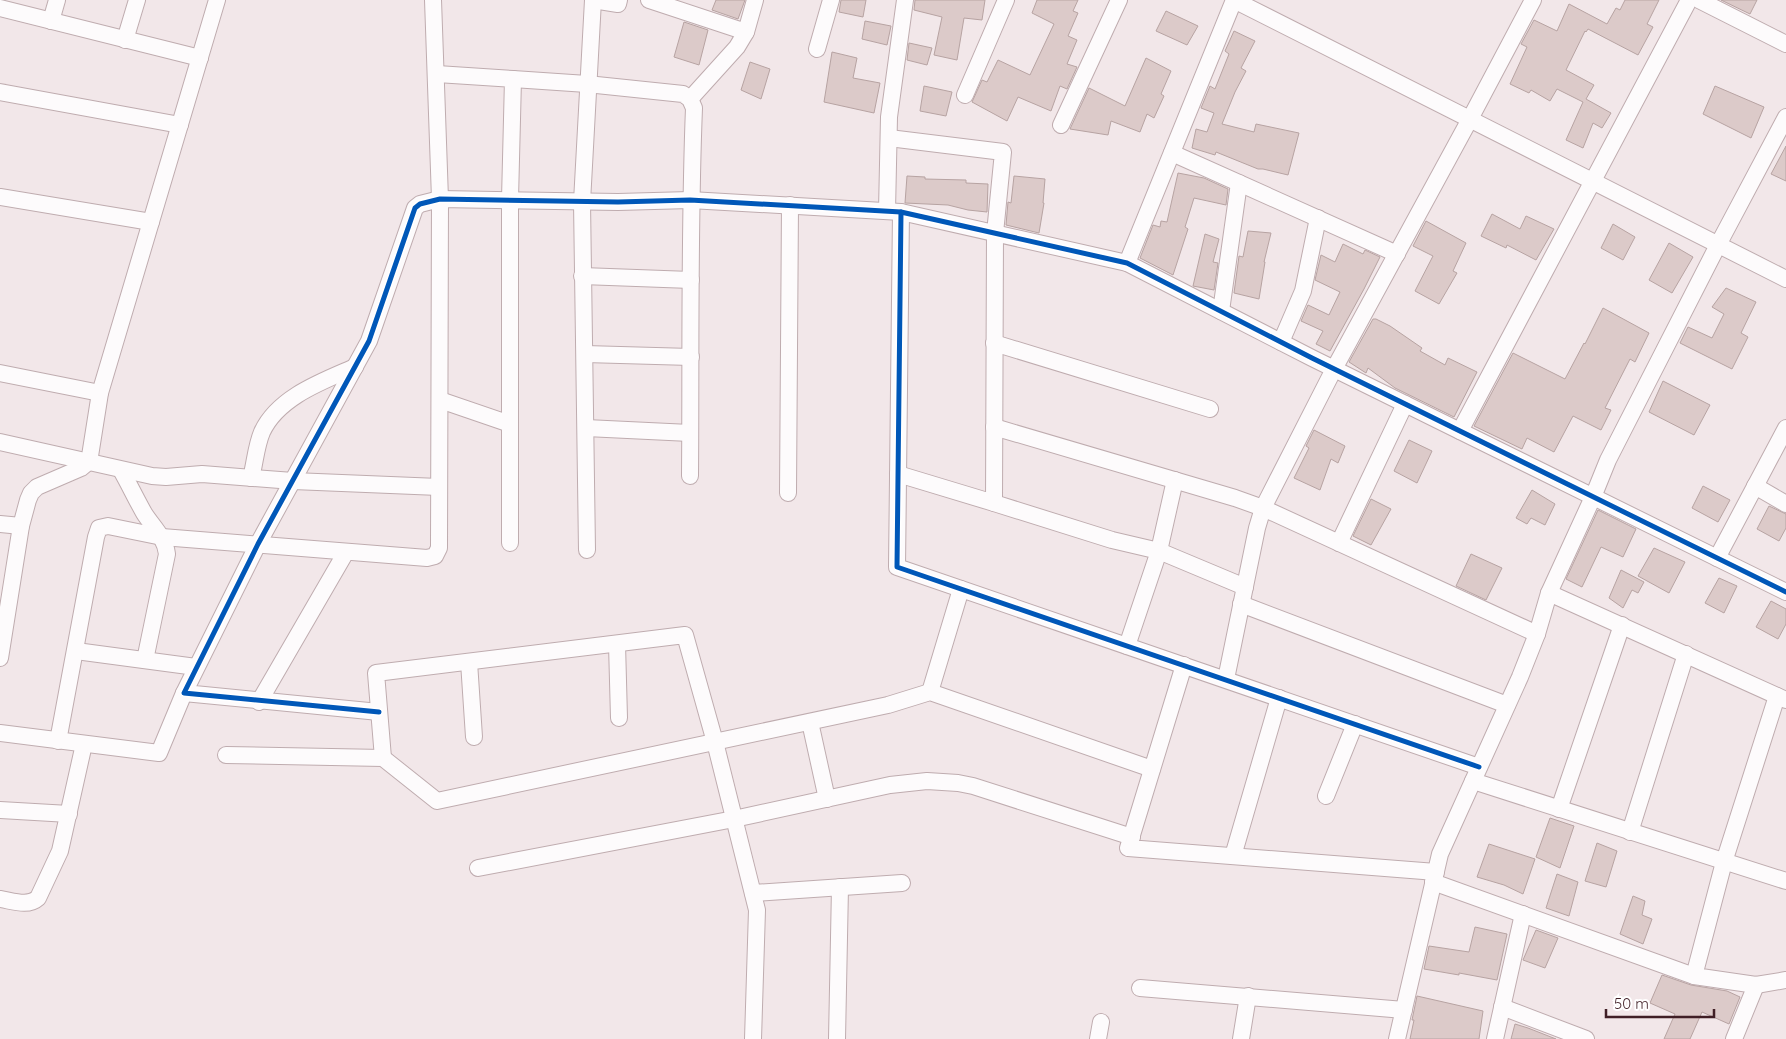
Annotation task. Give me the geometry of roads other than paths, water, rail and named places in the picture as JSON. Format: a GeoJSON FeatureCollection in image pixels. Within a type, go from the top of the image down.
{"type":"FeatureCollection","features":[{"type":"Feature","properties":{"kind":"street"},"geometry":{"type":"LineString","coordinates":[[51,21],[57,0]]}},
{"type":"Feature","properties":{"kind":"street"},"geometry":{"type":"LineString","coordinates":[[125,40],[137,0]]}},
{"type":"Feature","properties":{"kind":"street"},"geometry":{"type":"LineString","coordinates":[[0,658],[5,594],[28,500],[31,493],[37,487],[81,468],[90,456],[100,393],[217,0]]}},
{"type":"Feature","properties":{"kind":"street"},"geometry":{"type":"LineString","coordinates":[[58,741],[99,528],[108,526],[162,537],[427,558],[435,556],[439,548],[440,199],[433,0]]}},
{"type":"Feature","properties":{"kind":"street"},"geometry":{"type":"LineString","coordinates":[[587,550],[582,202],[587,84],[593,0],[618,4],[619,0]]}},
{"type":"Feature","properties":{"kind":"street"},"geometry":{"type":"LineString","coordinates":[[649,0],[746,32]]}},
{"type":"Feature","properties":{"kind":"street"},"geometry":{"type":"LineString","coordinates":[[690,99],[737,47],[746,32],[755,0]]}},
{"type":"Feature","properties":{"kind":"street"},"geometry":{"type":"LineString","coordinates":[[817,49],[831,0]]}},
{"type":"Feature","properties":{"kind":"street"},"geometry":{"type":"LineString","coordinates":[[905,0],[889,117],[894,212],[898,474],[897,567],[1355,724],[1558,809],[1786,881]]}},
{"type":"Feature","properties":{"kind":"street"},"geometry":{"type":"LineString","coordinates":[[965,95],[1006,0]]}},
{"type":"Feature","properties":{"kind":"street"},"geometry":{"type":"LineString","coordinates":[[1061,125],[1119,0]]}},
{"type":"Feature","properties":{"kind":"street"},"geometry":{"type":"LineString","coordinates":[[1128,263],[1234,0],[1259,6],[1470,119],[1786,279]]}},
{"type":"Feature","properties":{"kind":"street"},"geometry":{"type":"LineString","coordinates":[[1226,679],[1257,528],[1263,508],[1334,369],[1533,0]]}},
{"type":"Feature","properties":{"kind":"street"},"geometry":{"type":"LineString","coordinates":[[1460,431],[1689,0]]}},
{"type":"Feature","properties":{"kind":"street"},"geometry":{"type":"LineString","coordinates":[[1699,0],[1786,44]]}},
{"type":"Feature","properties":{"kind":"street"},"geometry":{"type":"LineString","coordinates":[[0,8],[200,58]]}},
{"type":"Feature","properties":{"kind":"street"},"geometry":{"type":"LineString","coordinates":[[437,74],[587,84],[683,94],[690,99],[694,108],[690,200],[690,476]]}},
{"type":"Feature","properties":{"kind":"street"},"geometry":{"type":"LineString","coordinates":[[510,543],[510,199],[513,79]]}},
{"type":"Feature","properties":{"kind":"street"},"geometry":{"type":"LineString","coordinates":[[0,92],[180,125]]}},
{"type":"Feature","properties":{"kind":"street"},"geometry":{"type":"LineString","coordinates":[[1398,1039],[1440,854],[1537,634],[1549,592],[1608,460],[1786,117]]}},
{"type":"Feature","properties":{"kind":"street"},"geometry":{"type":"LineString","coordinates":[[889,138],[1003,152],[995,233],[994,503]]}},
{"type":"Feature","properties":{"kind":"street"},"geometry":{"type":"LineString","coordinates":[[1172,153],[1397,254]]}},
{"type":"Feature","properties":{"kind":"street"},"geometry":{"type":"LineString","coordinates":[[1221,311],[1239,183]]}},
{"type":"Feature","properties":{"kind":"street"},"geometry":{"type":"LineString","coordinates":[[0,197],[150,222]]}},
{"type":"Feature","properties":{"kind":"street"},"geometry":{"type":"LineString","coordinates":[[0,733],[159,753],[196,667],[258,544],[372,334],[415,208],[420,204],[440,199],[582,202],[690,200],[894,212],[1128,263],[1334,369],[1786,592]]}},
{"type":"Feature","properties":{"kind":"street"},"geometry":{"type":"LineString","coordinates":[[788,493],[790,205]]}},
{"type":"Feature","properties":{"kind":"street"},"geometry":{"type":"LineString","coordinates":[[1281,342],[1303,291],[1318,218]]}},
{"type":"Feature","properties":{"kind":"street"},"geometry":{"type":"LineString","coordinates":[[582,276],[691,280]]}},
{"type":"Feature","properties":{"kind":"street"},"geometry":{"type":"LineString","coordinates":[[994,343],[1210,409]]}},
{"type":"Feature","properties":{"kind":"street"},"geometry":{"type":"LineString","coordinates":[[585,354],[691,357]]}},
{"type":"Feature","properties":{"kind":"street"},"geometry":{"type":"LineString","coordinates":[[251,478],[262,433],[276,413],[300,392],[355,367]]}},
{"type":"Feature","properties":{"kind":"street"},"geometry":{"type":"LineString","coordinates":[[0,373],[100,393]]}},
{"type":"Feature","properties":{"kind":"street"},"geometry":{"type":"LineString","coordinates":[[440,400],[510,424]]}},
{"type":"Feature","properties":{"kind":"street"},"geometry":{"type":"LineString","coordinates":[[1339,543],[1405,404]]}},
{"type":"Feature","properties":{"kind":"street"},"geometry":{"type":"LineString","coordinates":[[586,428],[690,433]]}},
{"type":"Feature","properties":{"kind":"street"},"geometry":{"type":"LineString","coordinates":[[994,428],[1175,480],[1263,508],[1537,634]]}},
{"type":"Feature","properties":{"kind":"street"},"geometry":{"type":"LineString","coordinates":[[1717,558],[1786,428]]}},
{"type":"Feature","properties":{"kind":"street"},"geometry":{"type":"LineString","coordinates":[[0,442],[159,477],[202,474],[293,481],[439,487]]}},
{"type":"Feature","properties":{"kind":"street"},"geometry":{"type":"LineString","coordinates":[[121,470],[144,512],[167,546],[168,554],[146,660]]}},
{"type":"Feature","properties":{"kind":"street"},"geometry":{"type":"LineString","coordinates":[[898,474],[1112,540],[1159,551],[1245,587]]}},
{"type":"Feature","properties":{"kind":"street"},"geometry":{"type":"LineString","coordinates":[[1127,646],[1159,551],[1175,480]]}},
{"type":"Feature","properties":{"kind":"street"},"geometry":{"type":"LineString","coordinates":[[1755,486],[1786,504]]}},
{"type":"Feature","properties":{"kind":"street"},"geometry":{"type":"LineString","coordinates":[[0,524],[21,526]]}},
{"type":"Feature","properties":{"kind":"street"},"geometry":{"type":"LineString","coordinates":[[259,702],[346,552]]}},
{"type":"Feature","properties":{"kind":"street"},"geometry":{"type":"LineString","coordinates":[[930,692],[961,589]]}},
{"type":"Feature","properties":{"kind":"street"},"geometry":{"type":"LineString","coordinates":[[1549,592],[1782,698],[1724,862],[1694,976]]}},
{"type":"Feature","properties":{"kind":"street"},"geometry":{"type":"LineString","coordinates":[[1241,604],[1507,705]]}},
{"type":"Feature","properties":{"kind":"street"},"geometry":{"type":"LineString","coordinates":[[1558,809],[1622,625]]}},
{"type":"Feature","properties":{"kind":"street"},"geometry":{"type":"LineString","coordinates":[[383,758],[376,673],[685,635],[715,742],[757,910],[753,1039]]}},
{"type":"Feature","properties":{"kind":"street"},"geometry":{"type":"LineString","coordinates":[[617,644],[619,718]]}},
{"type":"Feature","properties":{"kind":"street"},"geometry":{"type":"LineString","coordinates":[[76,651],[196,667]]}},
{"type":"Feature","properties":{"kind":"street"},"geometry":{"type":"LineString","coordinates":[[1630,832],[1686,654]]}},
{"type":"Feature","properties":{"kind":"street"},"geometry":{"type":"LineString","coordinates":[[469,662],[474,737]]}},
{"type":"Feature","properties":{"kind":"street"},"geometry":{"type":"LineString","coordinates":[[1184,665],[1128,848],[1233,856],[1435,877],[1523,914],[1694,976],[1756,985],[1786,980]]}},
{"type":"Feature","properties":{"kind":"street"},"geometry":{"type":"LineString","coordinates":[[226,754],[383,758],[438,801],[888,705],[930,692],[1152,769]]}},
{"type":"Feature","properties":{"kind":"street"},"geometry":{"type":"LineString","coordinates":[[184,693],[259,702],[379,712]]}},
{"type":"Feature","properties":{"kind":"street"},"geometry":{"type":"LineString","coordinates":[[1233,856],[1278,698]]}},
{"type":"Feature","properties":{"kind":"street"},"geometry":{"type":"LineString","coordinates":[[810,722],[827,799]]}},
{"type":"Feature","properties":{"kind":"street"},"geometry":{"type":"LineString","coordinates":[[1326,796],[1355,724]]}},
{"type":"Feature","properties":{"kind":"street"},"geometry":{"type":"LineString","coordinates":[[0,899],[27,904],[38,898],[60,851],[84,744]]}},
{"type":"Feature","properties":{"kind":"street"},"geometry":{"type":"LineString","coordinates":[[478,868],[734,819],[910,782],[927,781],[973,786],[1132,837]]}},
{"type":"Feature","properties":{"kind":"street"},"geometry":{"type":"LineString","coordinates":[[0,810],[69,814]]}},
{"type":"Feature","properties":{"kind":"street"},"geometry":{"type":"LineString","coordinates":[[752,893],[902,883]]}},
{"type":"Feature","properties":{"kind":"street"},"geometry":{"type":"LineString","coordinates":[[837,1039],[840,887]]}},
{"type":"Feature","properties":{"kind":"street"},"geometry":{"type":"LineString","coordinates":[[1495,1039],[1523,914]]}},
{"type":"Feature","properties":{"kind":"street"},"geometry":{"type":"LineString","coordinates":[[1734,1039],[1756,985]]}},
{"type":"Feature","properties":{"kind":"street"},"geometry":{"type":"LineString","coordinates":[[1140,988],[1404,1010]]}},
{"type":"Feature","properties":{"kind":"street"},"geometry":{"type":"LineString","coordinates":[[1241,1039],[1248,996]]}},
{"type":"Feature","properties":{"kind":"street"},"geometry":{"type":"LineString","coordinates":[[1502,1007],[1586,1039]]}},
{"type":"Feature","properties":{"kind":"street"},"geometry":{"type":"LineString","coordinates":[[1098,1039],[1101,1022]]}}]}
